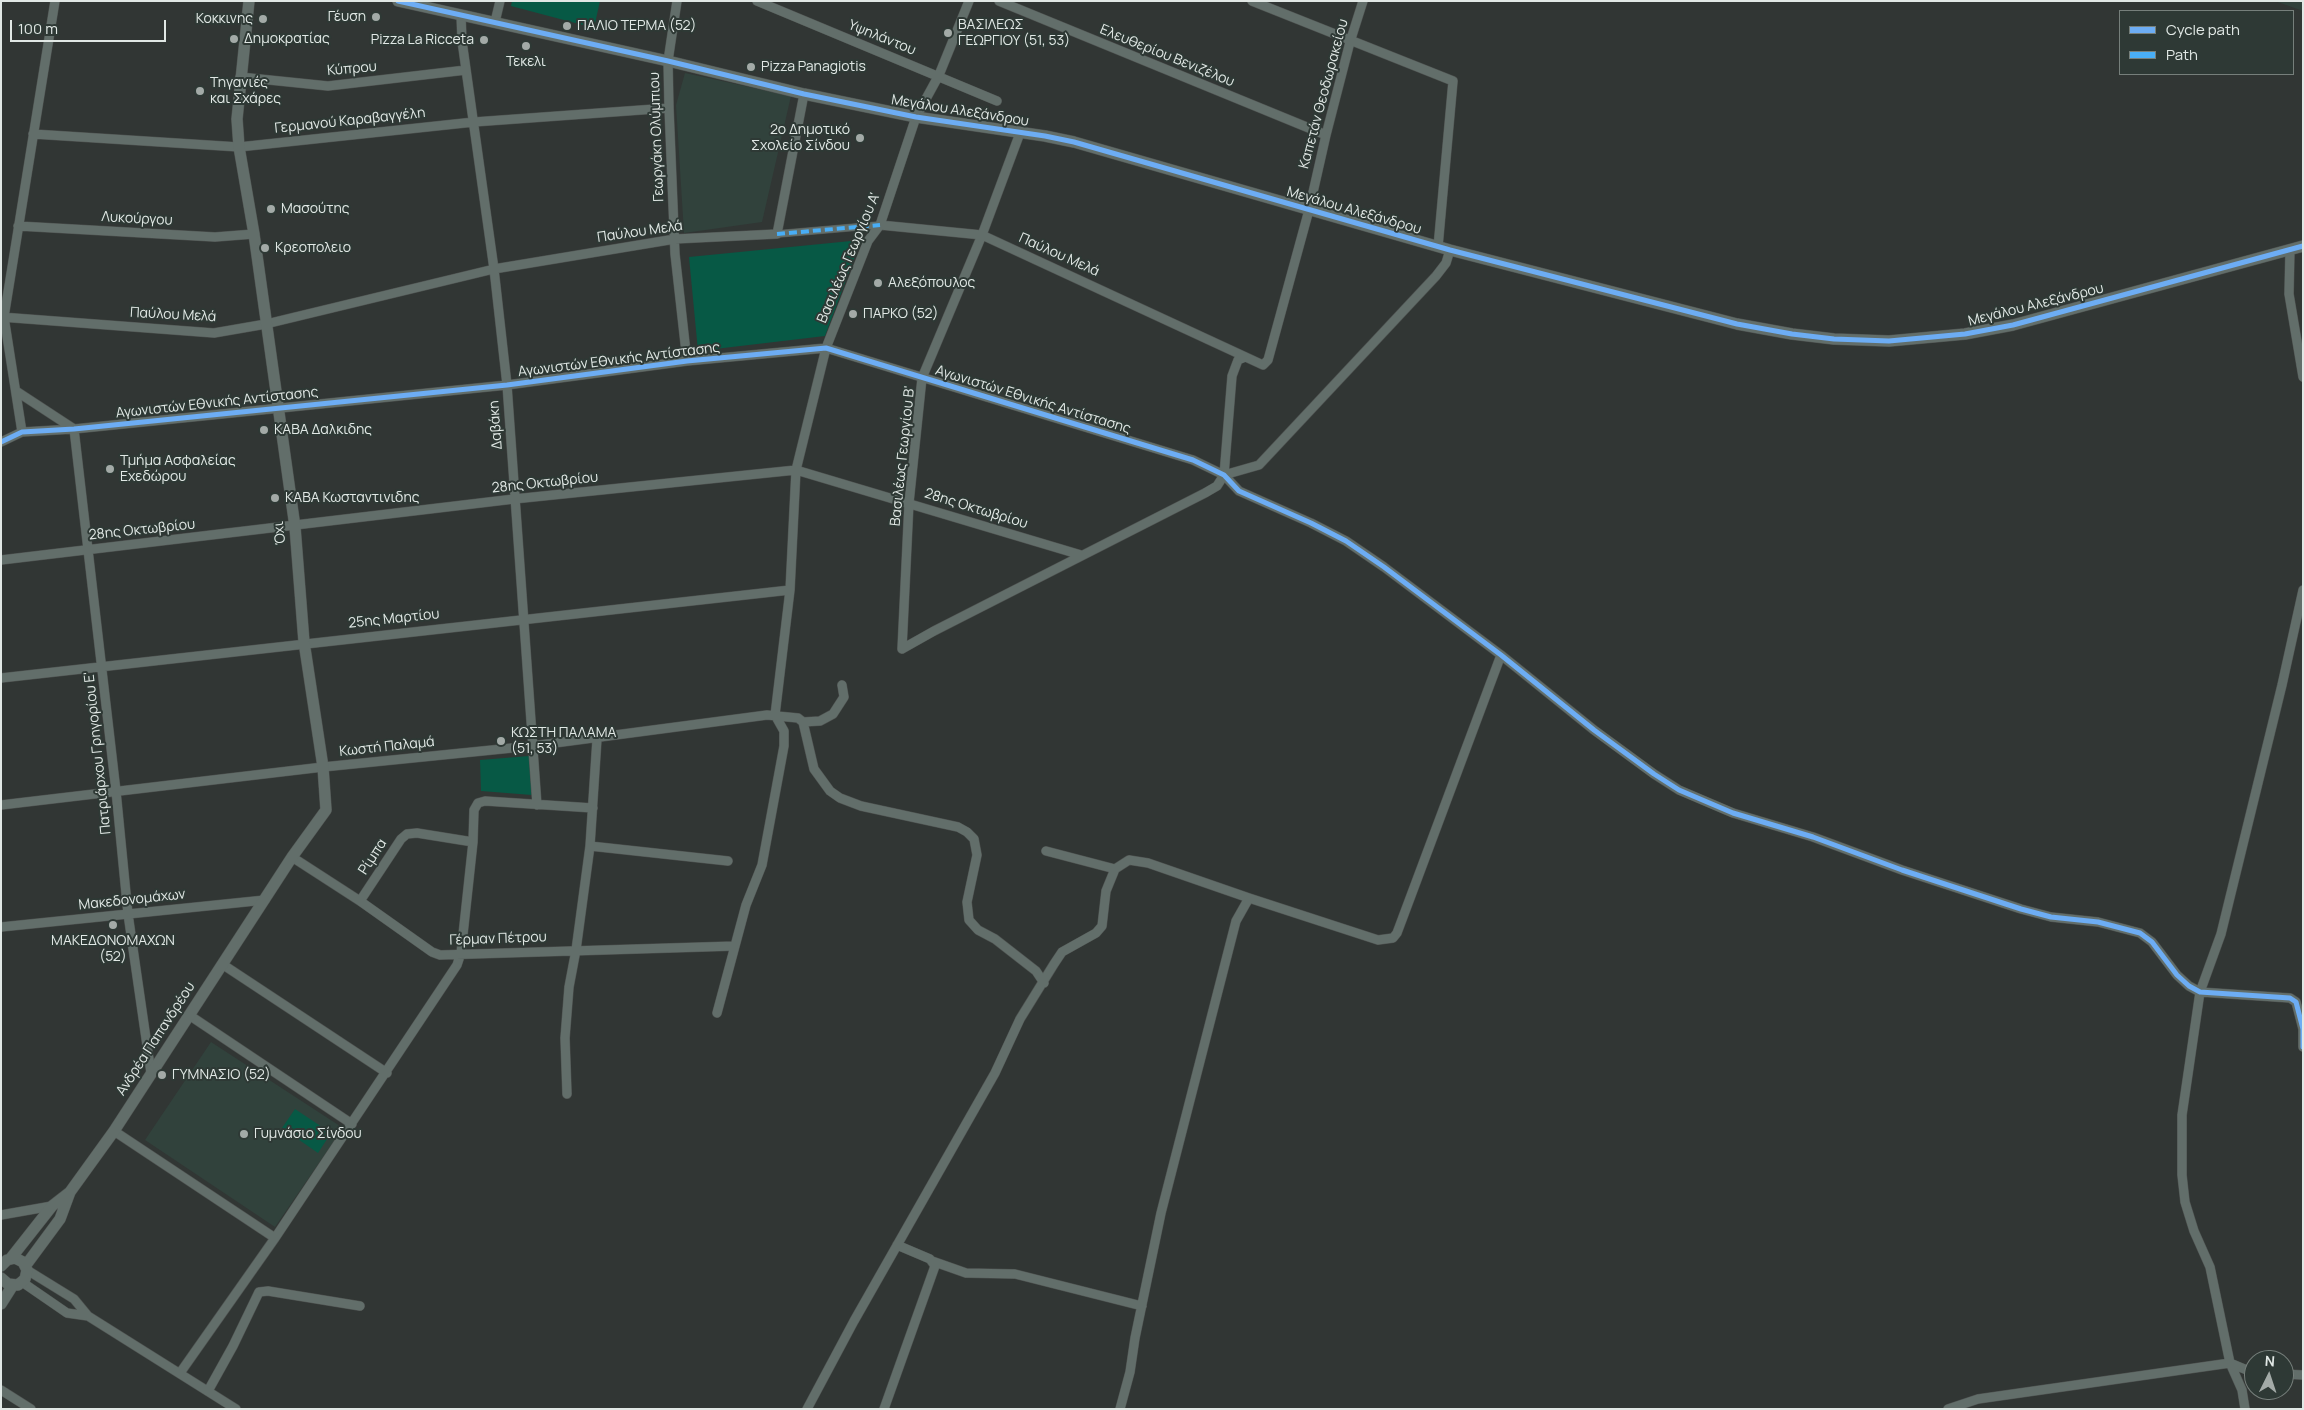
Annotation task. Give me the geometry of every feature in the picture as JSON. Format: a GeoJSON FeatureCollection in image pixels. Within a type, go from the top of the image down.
{"type":"FeatureCollection","features":[{"type":"Feature","properties":{"kind":"street"},"geometry":{"type":"LineString","coordinates":[[22,432],[2,317],[55,1]]}},
{"type":"Feature","properties":{"kind":"street"},"geometry":{"type":"LineString","coordinates":[[239,147],[236,119],[249,1]]}},
{"type":"Feature","properties":{"kind":"street","name":"Μεγάλου Αλεξάνδρου"},"geometry":{"type":"LineString","coordinates":[[398,1],[668,61],[804,94],[916,117],[1074,142],[1438,247],[1763,329],[1834,339],[1889,341],[1965,334],[2013,325],[2303,246]]}},
{"type":"Feature","properties":{"kind":"street"},"geometry":{"type":"LineString","coordinates":[[495,22],[500,1]]}},
{"type":"Feature","properties":{"kind":"street","name":"Γεωργάκη Ολύμπιου"},"geometry":{"type":"LineString","coordinates":[[676,1],[668,61],[669,108],[675,239],[687,361]]}},
{"type":"Feature","properties":{"kind":"street","name":"Υψηλάντου"},"geometry":{"type":"LineString","coordinates":[[757,1],[997,101]]}},
{"type":"Feature","properties":{"kind":"street","name":"Βασιλέως Γεωργίου Α'"},"geometry":{"type":"LineString","coordinates":[[775,715],[790,590],[796,470],[826,348],[868,240],[880,225],[916,117],[939,76],[969,1]]}},
{"type":"Feature","properties":{"kind":"street","name":"Ελευθερίου Βενιζέλου"},"geometry":{"type":"LineString","coordinates":[[999,1],[1326,135]]}},
{"type":"Feature","properties":{"kind":"street"},"geometry":{"type":"LineString","coordinates":[[1252,1],[1350,42],[1453,81],[1438,247]]}},
{"type":"Feature","properties":{"kind":"street","name":"Καπετάν Θεοδωρακείου"},"geometry":{"type":"LineString","coordinates":[[1263,366],[1268,360],[1309,210],[1350,42],[1363,1]]}},
{"type":"Feature","properties":{"kind":"street","name":"Δαβάκη"},"geometry":{"type":"LineString","coordinates":[[461,15],[466,70],[494,269],[507,385],[537,805]]}},
{"type":"Feature","properties":{"kind":"street","name":"Κύπρου"},"geometry":{"type":"LineString","coordinates":[[240,77],[328,86],[466,70]]}},
{"type":"Feature","properties":{"kind":"street"},"geometry":{"type":"LineString","coordinates":[[777,234],[804,94]]}},
{"type":"Feature","properties":{"kind":"street","name":"Γερμανού Καραβαγγέλη"},"geometry":{"type":"LineString","coordinates":[[33,134],[239,147],[474,122],[669,108]]}},
{"type":"Feature","properties":{"kind":"street","name":"Βασιλέως Γεωργίου Β'"},"geometry":{"type":"LineString","coordinates":[[1020,133],[982,235],[922,378],[908,502],[902,649],[1081,555]]}},
{"type":"Feature","properties":{"kind":"street","name":"Όχι"},"geometry":{"type":"LineString","coordinates":[[239,147],[254,234],[279,408],[294,527],[304,642],[322,767],[326,810],[292,857],[265,900]]}},
{"type":"Feature","properties":{"kind":"street","name":"Παύλου Μελά"},"geometry":{"type":"LineString","coordinates":[[2,317],[214,334],[266,324],[494,269],[675,239],[777,234],[880,225],[982,235],[1263,366]]}},
{"type":"Feature","properties":{"kind":"street","name":"Λυκούργου"},"geometry":{"type":"LineString","coordinates":[[18,226],[215,237],[254,234]]}},
{"type":"Feature","properties":{"kind":"street"},"geometry":{"type":"LineString","coordinates":[[2290,249],[2289,294],[2303,377]]}},
{"type":"Feature","properties":{"kind":"street"},"geometry":{"type":"LineString","coordinates":[[1224,475],[1259,465],[1436,276],[1446,263],[1450,250]]}},
{"type":"Feature","properties":{"kind":"street","name":"Αγωνιστών Εθνικής Αντίστασης"},"geometry":{"type":"LineString","coordinates":[[1,442],[22,432],[74,429],[507,385],[687,361],[826,348],[1193,460],[1224,475],[1239,491],[1346,541],[1502,655],[1594,730],[1654,774],[1680,790],[1733,813],[1813,837],[1902,870],[2021,909],[2051,917],[2098,922],[2140,933],[2152,942],[2177,975],[2189,986],[2200,992]]}},
{"type":"Feature","properties":{"kind":"street"},"geometry":{"type":"LineString","coordinates":[[1081,555],[1217,486],[1224,475],[1232,376],[1238,360],[1244,357]]}},
{"type":"Feature","properties":{"kind":"street"},"geometry":{"type":"LineString","coordinates":[[16,391],[74,429]]}},
{"type":"Feature","properties":{"kind":"street","name":"Πατριάρχου Γρηγορίου Ε'"},"geometry":{"type":"LineString","coordinates":[[74,429],[102,665],[128,914],[151,1073]]}},
{"type":"Feature","properties":{"kind":"street","name":"28ης Οκτωβρίου"},"geometry":{"type":"LineString","coordinates":[[1,560],[294,527],[514,499],[796,470],[1081,555]]}},
{"type":"Feature","properties":{"kind":"street","name":"25ης Μαρτίου"},"geometry":{"type":"LineString","coordinates":[[1,678],[304,642],[790,590]]}},
{"type":"Feature","properties":{"kind":"street"},"geometry":{"type":"LineString","coordinates":[[2245,1409],[2242,1390],[2230,1363],[2210,1267],[2194,1231],[2185,1202],[2182,1175],[2182,1116],[2200,992],[2221,934],[2282,685],[2303,590]]}},
{"type":"Feature","properties":{"kind":"street"},"geometry":{"type":"LineString","coordinates":[[807,1409],[897,1245],[995,1073],[1020,1019],[1062,952],[1096,933],[1102,926],[1106,891],[1115,869],[1129,860],[1138,860],[1378,940],[1393,938],[1404,915],[1502,655]]}},
{"type":"Feature","properties":{"kind":"street"},"geometry":{"type":"LineString","coordinates":[[842,685],[844,697],[833,714],[820,721],[803,722],[814,769],[821,781],[840,798],[861,806],[958,827],[968,832],[974,839],[977,854],[967,902],[969,920],[978,930],[995,939],[1036,971],[1044,983]]}},
{"type":"Feature","properties":{"kind":"street"},"geometry":{"type":"LineString","coordinates":[[717,1012],[746,905],[762,865],[784,746],[784,731],[775,715]]}},
{"type":"Feature","properties":{"kind":"street","name":"Κωστή Παλαμά"},"geometry":{"type":"LineString","coordinates":[[1,805],[322,767],[597,739],[775,715],[798,718],[803,722]]}},
{"type":"Feature","properties":{"kind":"street"},"geometry":{"type":"LineString","coordinates":[[567,1094],[565,1038],[570,987],[590,846],[597,739]]}},
{"type":"Feature","properties":{"kind":"street"},"geometry":{"type":"LineString","coordinates":[[180,1373],[275,1238],[451,975],[460,953],[473,842],[474,810],[478,803],[485,801],[593,808]]}},
{"type":"Feature","properties":{"kind":"street","name":"Ρίμπα"},"geometry":{"type":"LineString","coordinates":[[360,901],[401,839],[408,834],[416,833],[473,842]]}},
{"type":"Feature","properties":{"kind":"street"},"geometry":{"type":"LineString","coordinates":[[590,846],[728,861]]}},
{"type":"Feature","properties":{"kind":"street"},"geometry":{"type":"LineString","coordinates":[[1046,851],[1115,869]]}},
{"type":"Feature","properties":{"kind":"street","name":"Γέρμαν Πέτρου"},"geometry":{"type":"LineString","coordinates":[[292,857],[360,901],[432,952],[449,955],[460,953],[734,946]]}},
{"type":"Feature","properties":{"kind":"street"},"geometry":{"type":"LineString","coordinates":[[1120,1409],[1130,1372],[1161,1212],[1236,921],[1249,898]]}},
{"type":"Feature","properties":{"kind":"street","name":"Μακεδονομάχων"},"geometry":{"type":"LineString","coordinates":[[1,927],[265,900]]}},
{"type":"Feature","properties":{"kind":"street","name":"Ανδρέα Παπανδρέου"},"geometry":{"type":"LineString","coordinates":[[17,1284],[60,1219],[70,1192],[114,1131],[265,900]]}},
{"type":"Feature","properties":{"kind":"street"},"geometry":{"type":"LineString","coordinates":[[222,964],[387,1073]]}},
{"type":"Feature","properties":{"kind":"street"},"geometry":{"type":"LineString","coordinates":[[2200,992],[2290,998],[2300,1007],[2303,1047]]}},
{"type":"Feature","properties":{"kind":"street"},"geometry":{"type":"LineString","coordinates":[[189,1015],[352,1124]]}},
{"type":"Feature","properties":{"kind":"street"},"geometry":{"type":"LineString","coordinates":[[114,1131],[275,1238]]}},
{"type":"Feature","properties":{"kind":"street","name":"Ανδρέα Παπανδρέου"},"geometry":{"type":"LineString","coordinates":[[5,1261],[52,1206],[70,1192]]}},
{"type":"Feature","properties":{"kind":"street"},"geometry":{"type":"LineString","coordinates":[[1,1215],[52,1206]]}},
{"type":"Feature","properties":{"kind":"street"},"geometry":{"type":"LineString","coordinates":[[897,1245],[966,1274],[1015,1274],[1142,1306]]}},
{"type":"Feature","properties":{"kind":"street"},"geometry":{"type":"LineString","coordinates":[[5,1261],[20,1259],[27,1268],[74,1299],[88,1316],[236,1409]]}},
{"type":"Feature","properties":{"kind":"street"},"geometry":{"type":"LineString","coordinates":[[884,1409],[934,1272],[934,1263],[932,1261]]}},
{"type":"Feature","properties":{"kind":"street"},"geometry":{"type":"LineString","coordinates":[[1,1278],[8,1284],[17,1284],[67,1313],[88,1316]]}},
{"type":"Feature","properties":{"kind":"street"},"geometry":{"type":"LineString","coordinates":[[1,1304],[17,1284]]}},
{"type":"Feature","properties":{"kind":"street"},"geometry":{"type":"LineString","coordinates":[[208,1391],[233,1346],[259,1292],[268,1291],[360,1306]]}},
{"type":"Feature","properties":{"kind":"street"},"geometry":{"type":"LineString","coordinates":[[1948,1409],[1978,1399],[2230,1363],[2244,1369]]}},
{"type":"Feature","properties":{"kind":"street"},"geometry":{"type":"LineString","coordinates":[[1,1390],[19,1406],[31,1409]]}},
{"type":"Feature","properties":{"kind":"shaded area"},"geometry":{"type":"Polygon","coordinates":[[[2275,1],[2303,1],[2303,11],[2275,1]]]}},
{"type":"Feature","properties":{"kind":"shaded area"},"geometry":{"type":"Polygon","coordinates":[[[685,73],[791,96],[762,222],[684,233],[676,105],[685,73]]]}},
{"type":"Feature","properties":{"kind":"shaded area","name":"Γυμνάσιο Σίνδου"},"geometry":{"type":"Polygon","coordinates":[[[211,1042],[343,1128],[275,1227],[145,1140],[211,1042]]]}},
{"type":"Feature","properties":{"kind":"green space"},"geometry":{"type":"Polygon","coordinates":[[[512,1],[600,1],[594,28],[511,6],[512,1]]]}},
{"type":"Feature","properties":{"kind":"green space"},"geometry":{"type":"Polygon","coordinates":[[[861,240],[825,336],[698,351],[689,257],[861,240]]]}},
{"type":"Feature","properties":{"kind":"green space"},"geometry":{"type":"Polygon","coordinates":[[[529,756],[532,795],[481,791],[480,760],[529,756]]]}},
{"type":"Feature","properties":{"kind":"green space"},"geometry":{"type":"Polygon","coordinates":[[[295,1109],[331,1133],[318,1153],[282,1128],[295,1109]]]}},
{"type":"Feature","properties":{"kind":"marked path"},"geometry":{"type":"LineString","coordinates":[[777,234],[880,225]]}},
{"type":"Feature","properties":{"kind":"cycle path"},"geometry":{"type":"LineString","coordinates":[[398,1],[668,61],[804,94],[916,117],[1074,142],[1450,250],[1737,324],[1792,334],[1834,339],[1889,341],[1965,334],[2013,325],[2303,246]]}},
{"type":"Feature","properties":{"kind":"cycle path"},"geometry":{"type":"LineString","coordinates":[[1,442],[22,432],[74,429],[507,385],[687,361],[826,348],[1193,460],[1224,475],[1239,491],[1346,541],[1384,567],[1501,655],[1594,730],[1679,790],[1733,813],[1813,837],[1902,870],[2021,909],[2051,917],[2098,922],[2140,933],[2152,942],[2177,975],[2189,986],[2200,992],[2290,998],[2296,1002],[2303,1029],[2303,1047]]}},
{"type":"Feature","properties":{"kind":"place","name":"Γέυση"},"geometry":{"type":"Point","coordinates":[376,17]}},
{"type":"Feature","properties":{"kind":"place","name":"Κοκκινης"},"geometry":{"type":"Point","coordinates":[263,19]}},
{"type":"Feature","properties":{"kind":"place","name":"ΠΑΛΙΟ ΤΕΡΜΑ (52)"},"geometry":{"type":"Point","coordinates":[567,26]}},
{"type":"Feature","properties":{"kind":"place","name":"ΒΑΣΙΛΕΩΣ ΓΕΩΡΓΙΟΥ (51, 53)"},"geometry":{"type":"Point","coordinates":[948,33]}},
{"type":"Feature","properties":{"kind":"place","name":"Δημοκρατίας"},"geometry":{"type":"Point","coordinates":[234,39]}},
{"type":"Feature","properties":{"kind":"place","name":"Pizza La Ricceta"},"geometry":{"type":"Point","coordinates":[484,40]}},
{"type":"Feature","properties":{"kind":"place","name":"Τεκελι"},"geometry":{"type":"Point","coordinates":[526,46]}},
{"type":"Feature","properties":{"kind":"place","name":"Pizza Panagiotis"},"geometry":{"type":"Point","coordinates":[751,67]}},
{"type":"Feature","properties":{"kind":"place","name":"Τηγανιές και Σχάρες"},"geometry":{"type":"Point","coordinates":[200,91]}},
{"type":"Feature","properties":{"kind":"place","name":"2o Δημοτικό Σχολείο Σίνδου"},"geometry":{"type":"Point","coordinates":[860,138]}},
{"type":"Feature","properties":{"kind":"place","name":"Μασούτης"},"geometry":{"type":"Point","coordinates":[271,209]}},
{"type":"Feature","properties":{"kind":"place","name":"Κρεοπολειο"},"geometry":{"type":"Point","coordinates":[265,248]}},
{"type":"Feature","properties":{"kind":"place","name":"Αλεξόπουλος"},"geometry":{"type":"Point","coordinates":[878,283]}},
{"type":"Feature","properties":{"kind":"place","name":"ΠΑΡΚΟ (52)"},"geometry":{"type":"Point","coordinates":[853,314]}},
{"type":"Feature","properties":{"kind":"place","name":"ΚΑΒΑ Δαλκιδης"},"geometry":{"type":"Point","coordinates":[264,430]}},
{"type":"Feature","properties":{"kind":"place","name":"Τμήμα Ασφαλείας Εχεδώρου"},"geometry":{"type":"Point","coordinates":[110,469]}},
{"type":"Feature","properties":{"kind":"place","name":"ΚΑΒΑ Κωσταντινιδης"},"geometry":{"type":"Point","coordinates":[275,498]}},
{"type":"Feature","properties":{"kind":"place","name":"ΚΩΣΤΗ ΠΑΛΑΜΑ (51, 53)"},"geometry":{"type":"Point","coordinates":[501,741]}},
{"type":"Feature","properties":{"kind":"place","name":"ΜΑΚΕΔΟΝΟΜΑΧΩΝ (52)"},"geometry":{"type":"Point","coordinates":[113,925]}},
{"type":"Feature","properties":{"kind":"place","name":"ΓΥΜΝΑΣΙΟ (52)"},"geometry":{"type":"Point","coordinates":[162,1075]}},
{"type":"Feature","properties":{"kind":"place","name":"Γυμνάσιο Σίνδου"},"geometry":{"type":"Point","coordinates":[244,1134]}}]}
